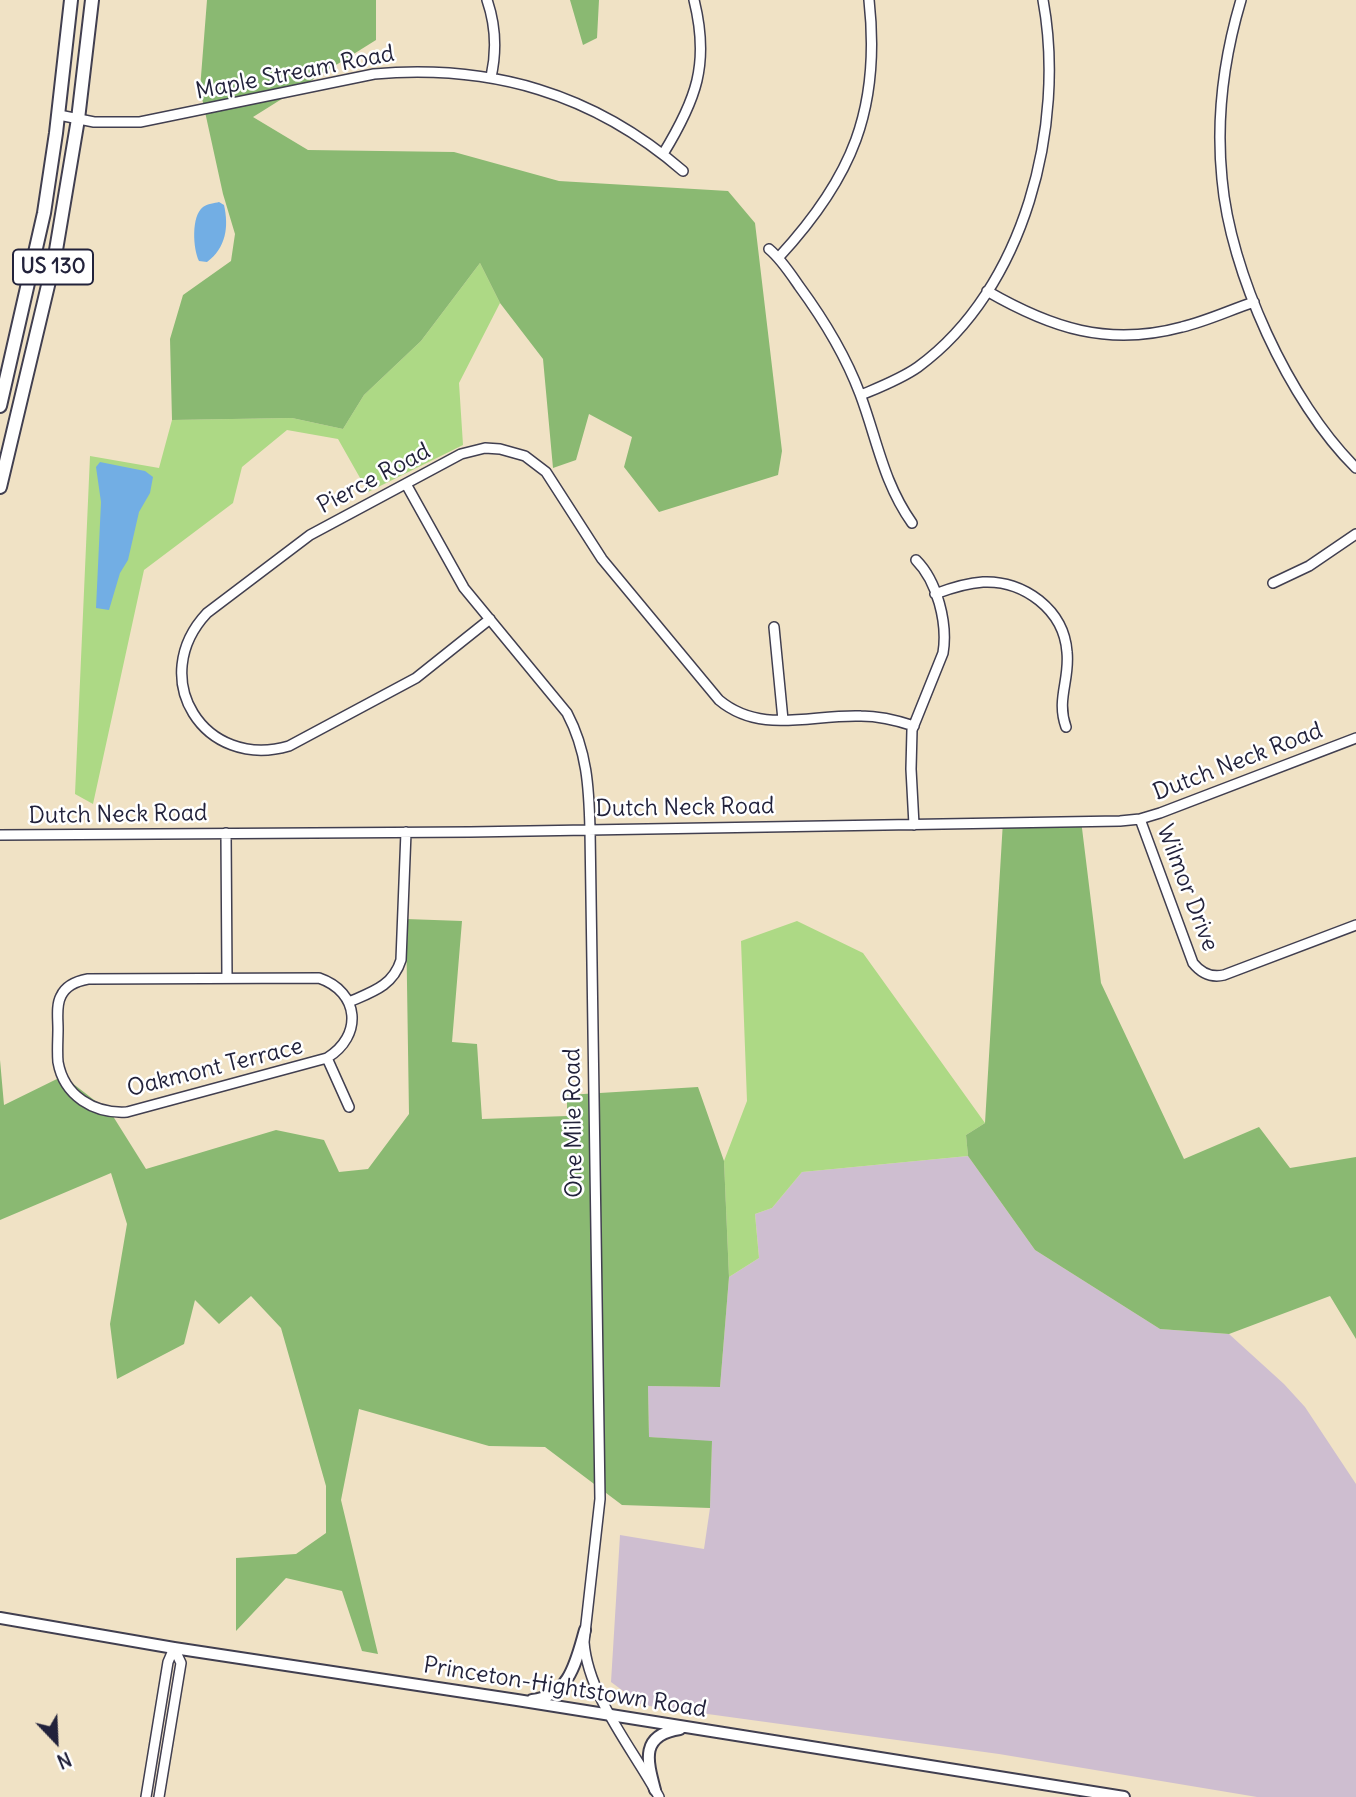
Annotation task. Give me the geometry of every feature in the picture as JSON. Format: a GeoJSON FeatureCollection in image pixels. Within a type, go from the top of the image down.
{"type":"FeatureCollection","features":[{"type":"Feature","properties":{"kind":"highway","name":"US 130"},"geometry":{"type":"LineString","coordinates":[[0,406],[37,253],[58,115],[71,0]]}},
{"type":"Feature","properties":{"kind":"highway","name":"US 130"},"geometry":{"type":"LineString","coordinates":[[0,487],[55,256],[78,119],[92,0]]}},
{"type":"Feature","properties":{"kind":"main road","name":"Princeton-Hightstown Road"},"geometry":{"type":"LineString","coordinates":[[0,1618],[174,1648],[1124,1797]]}},
{"type":"Feature","properties":{"kind":"main road"},"geometry":{"type":"LineString","coordinates":[[517,1700],[546,1697],[562,1686],[573,1670],[584,1630]]}},
{"type":"Feature","properties":{"kind":"main road"},"geometry":{"type":"LineString","coordinates":[[657,1793],[649,1765],[649,1748],[659,1735],[688,1727]]}},
{"type":"Feature","properties":{"kind":"street"},"geometry":{"type":"LineString","coordinates":[[487,0],[495,45],[491,77]]}},
{"type":"Feature","properties":{"kind":"street"},"geometry":{"type":"LineString","coordinates":[[663,154],[686,117],[697,85],[701,35],[694,0]]}},
{"type":"Feature","properties":{"kind":"street"},"geometry":{"type":"LineString","coordinates":[[779,257],[822,207],[853,149],[863,117],[872,70],[873,35],[869,0]]}},
{"type":"Feature","properties":{"kind":"street"},"geometry":{"type":"LineString","coordinates":[[860,395],[901,377],[932,355],[967,318],[987,291],[1021,222],[1041,158],[1049,90],[1048,42],[1043,0]]}},
{"type":"Feature","properties":{"kind":"street"},"geometry":{"type":"LineString","coordinates":[[1241,0],[1225,68],[1220,156],[1232,232],[1254,302],[1272,345],[1303,401],[1356,468]]}},
{"type":"Feature","properties":{"kind":"street","name":"Maple Stream Road"},"geometry":{"type":"LineString","coordinates":[[58,115],[121,122],[158,119],[374,74],[430,71],[491,77],[533,88],[580,106],[631,132],[683,171]]}},
{"type":"Feature","properties":{"kind":"street"},"geometry":{"type":"LineString","coordinates":[[769,248],[779,257],[840,347],[860,395],[891,489],[912,523]]}},
{"type":"Feature","properties":{"kind":"street"},"geometry":{"type":"LineString","coordinates":[[987,291],[1041,319],[1103,334],[1140,334],[1179,328],[1254,302]]}},
{"type":"Feature","properties":{"kind":"street"},"geometry":{"type":"LineString","coordinates":[[0,406],[18,412]]}},
{"type":"Feature","properties":{"kind":"street","name":"Pierce Road"},"geometry":{"type":"LineString","coordinates":[[489,619],[416,678],[289,746],[266,751],[231,746],[210,733],[192,713],[183,689],[181,674],[186,646],[198,623],[207,613],[310,535],[461,454],[485,448],[513,451],[537,463],[554,481],[602,559],[719,700],[747,717],[783,720],[859,716],[895,720],[914,726]]}},
{"type":"Feature","properties":{"kind":"street","name":"One Mile Road"},"geometry":{"type":"LineString","coordinates":[[406,484],[453,571],[489,619],[561,704],[575,730],[587,764],[600,1499],[584,1630],[585,1657],[588,1671],[611,1716],[657,1793]]}},
{"type":"Feature","properties":{"kind":"street"},"geometry":{"type":"LineString","coordinates":[[1273,583],[1309,566],[1356,534]]}},
{"type":"Feature","properties":{"kind":"street"},"geometry":{"type":"LineString","coordinates":[[914,825],[911,750],[914,726],[945,642],[935,594],[927,571],[916,560]]}},
{"type":"Feature","properties":{"kind":"street"},"geometry":{"type":"LineString","coordinates":[[935,594],[966,584],[994,582],[1019,588],[1046,606],[1061,628],[1066,642],[1067,673],[1060,705],[1066,727]]}},
{"type":"Feature","properties":{"kind":"street"},"geometry":{"type":"LineString","coordinates":[[775,627],[783,720]]}},
{"type":"Feature","properties":{"kind":"street","name":"Dutch Neck Road"},"geometry":{"type":"LineString","coordinates":[[0,835],[590,830],[1140,819],[1356,738]]}},
{"type":"Feature","properties":{"kind":"street","name":"Wilmor Drive"},"geometry":{"type":"LineString","coordinates":[[1140,819],[1193,963],[1204,973],[1211,976],[1224,975],[1356,925]]}},
{"type":"Feature","properties":{"kind":"street"},"geometry":{"type":"LineString","coordinates":[[349,1002],[383,987],[398,969],[401,960],[406,832]]}},
{"type":"Feature","properties":{"kind":"street"},"geometry":{"type":"LineString","coordinates":[[226,833],[227,978]]}},
{"type":"Feature","properties":{"kind":"street","name":"Oakmont Terrace"},"geometry":{"type":"LineString","coordinates":[[319,978],[339,988],[349,1002],[352,1012],[351,1031],[341,1048],[327,1058],[127,1112],[103,1111],[81,1100],[66,1082],[58,1055],[58,1004],[61,996],[71,985],[88,979],[319,978]]}},
{"type":"Feature","properties":{"kind":"street"},"geometry":{"type":"LineString","coordinates":[[327,1058],[349,1107]]}},
{"type":"Feature","properties":{"kind":"street"},"geometry":{"type":"LineString","coordinates":[[146,1797],[168,1662],[174,1648]]}},
{"type":"Feature","properties":{"kind":"street"},"geometry":{"type":"LineString","coordinates":[[159,1797],[181,1663],[174,1648]]}},
{"type":"Feature","properties":{"kind":"shaded area"},"geometry":{"type":"Polygon","coordinates":[[[968,1156],[1035,1250],[1160,1329],[1229,1334],[1305,1407],[1356,1484],[1356,1797],[1257,1797],[999,1754],[642,1705],[611,1682],[620,1535],[704,1549],[710,1508],[712,1442],[649,1437],[648,1386],[720,1387],[729,1277],[759,1258],[755,1214],[772,1208],[802,1172],[968,1156]]]}},
{"type":"Feature","properties":{"kind":"green space"},"geometry":{"type":"Polygon","coordinates":[[[207,0],[376,0],[376,40],[253,117],[308,150],[454,152],[559,181],[728,191],[755,223],[782,451],[778,475],[659,512],[624,467],[632,437],[589,414],[576,460],[553,468],[543,359],[500,303],[480,263],[421,341],[364,395],[343,429],[292,418],[172,420],[170,339],[183,295],[231,261],[235,234],[223,194],[200,89],[207,0]]]}},
{"type":"Feature","properties":{"kind":"green space"},"geometry":{"type":"Polygon","coordinates":[[[570,0],[599,0],[597,38],[583,45],[570,0]]]}},
{"type":"Feature","properties":{"kind":"green space"},"geometry":{"type":"Polygon","coordinates":[[[480,263],[500,303],[459,383],[463,445],[368,492],[338,439],[287,430],[242,467],[233,503],[144,570],[93,804],[75,794],[90,456],[159,468],[172,420],[292,418],[343,429],[364,395],[421,341],[480,263]]]}},
{"type":"Feature","properties":{"kind":"green space"},"geometry":{"type":"Polygon","coordinates":[[[1081,820],[1101,983],[1184,1159],[1259,1127],[1290,1168],[1356,1157],[1356,1339],[1330,1296],[1229,1334],[1160,1329],[1035,1250],[968,1156],[966,1135],[985,1123],[1003,821],[1081,820]]]}},
{"type":"Feature","properties":{"kind":"green space"},"geometry":{"type":"Polygon","coordinates":[[[406,919],[462,921],[452,1042],[477,1044],[482,1119],[567,1116],[567,1095],[698,1087],[724,1161],[729,1277],[720,1387],[648,1386],[649,1437],[712,1441],[710,1508],[622,1505],[545,1447],[489,1446],[359,1409],[341,1500],[378,1654],[362,1651],[342,1591],[286,1578],[236,1631],[236,1558],[296,1554],[326,1533],[326,1486],[281,1328],[251,1296],[219,1324],[195,1300],[184,1344],[117,1379],[110,1324],[127,1224],[111,1173],[0,1220],[0,1060],[4,1105],[63,1076],[111,1113],[146,1169],[276,1130],[324,1140],[339,1172],[368,1169],[409,1114],[406,919]]]}},
{"type":"Feature","properties":{"kind":"green space"},"geometry":{"type":"Polygon","coordinates":[[[797,921],[863,953],[985,1123],[966,1135],[968,1156],[802,1172],[772,1208],[755,1214],[759,1258],[729,1277],[724,1161],[747,1101],[741,941],[797,921]]]}},
{"type":"Feature","properties":{"kind":"water"},"geometry":{"type":"Polygon","coordinates":[[[219,202],[224,205],[225,213],[226,229],[222,244],[207,262],[199,261],[194,241],[196,218],[203,207],[219,202]]]}},
{"type":"Feature","properties":{"kind":"water"},"geometry":{"type":"Polygon","coordinates":[[[100,462],[145,471],[153,477],[150,493],[139,512],[128,560],[120,573],[109,610],[96,608],[101,502],[96,467],[100,462]]]}}]}
